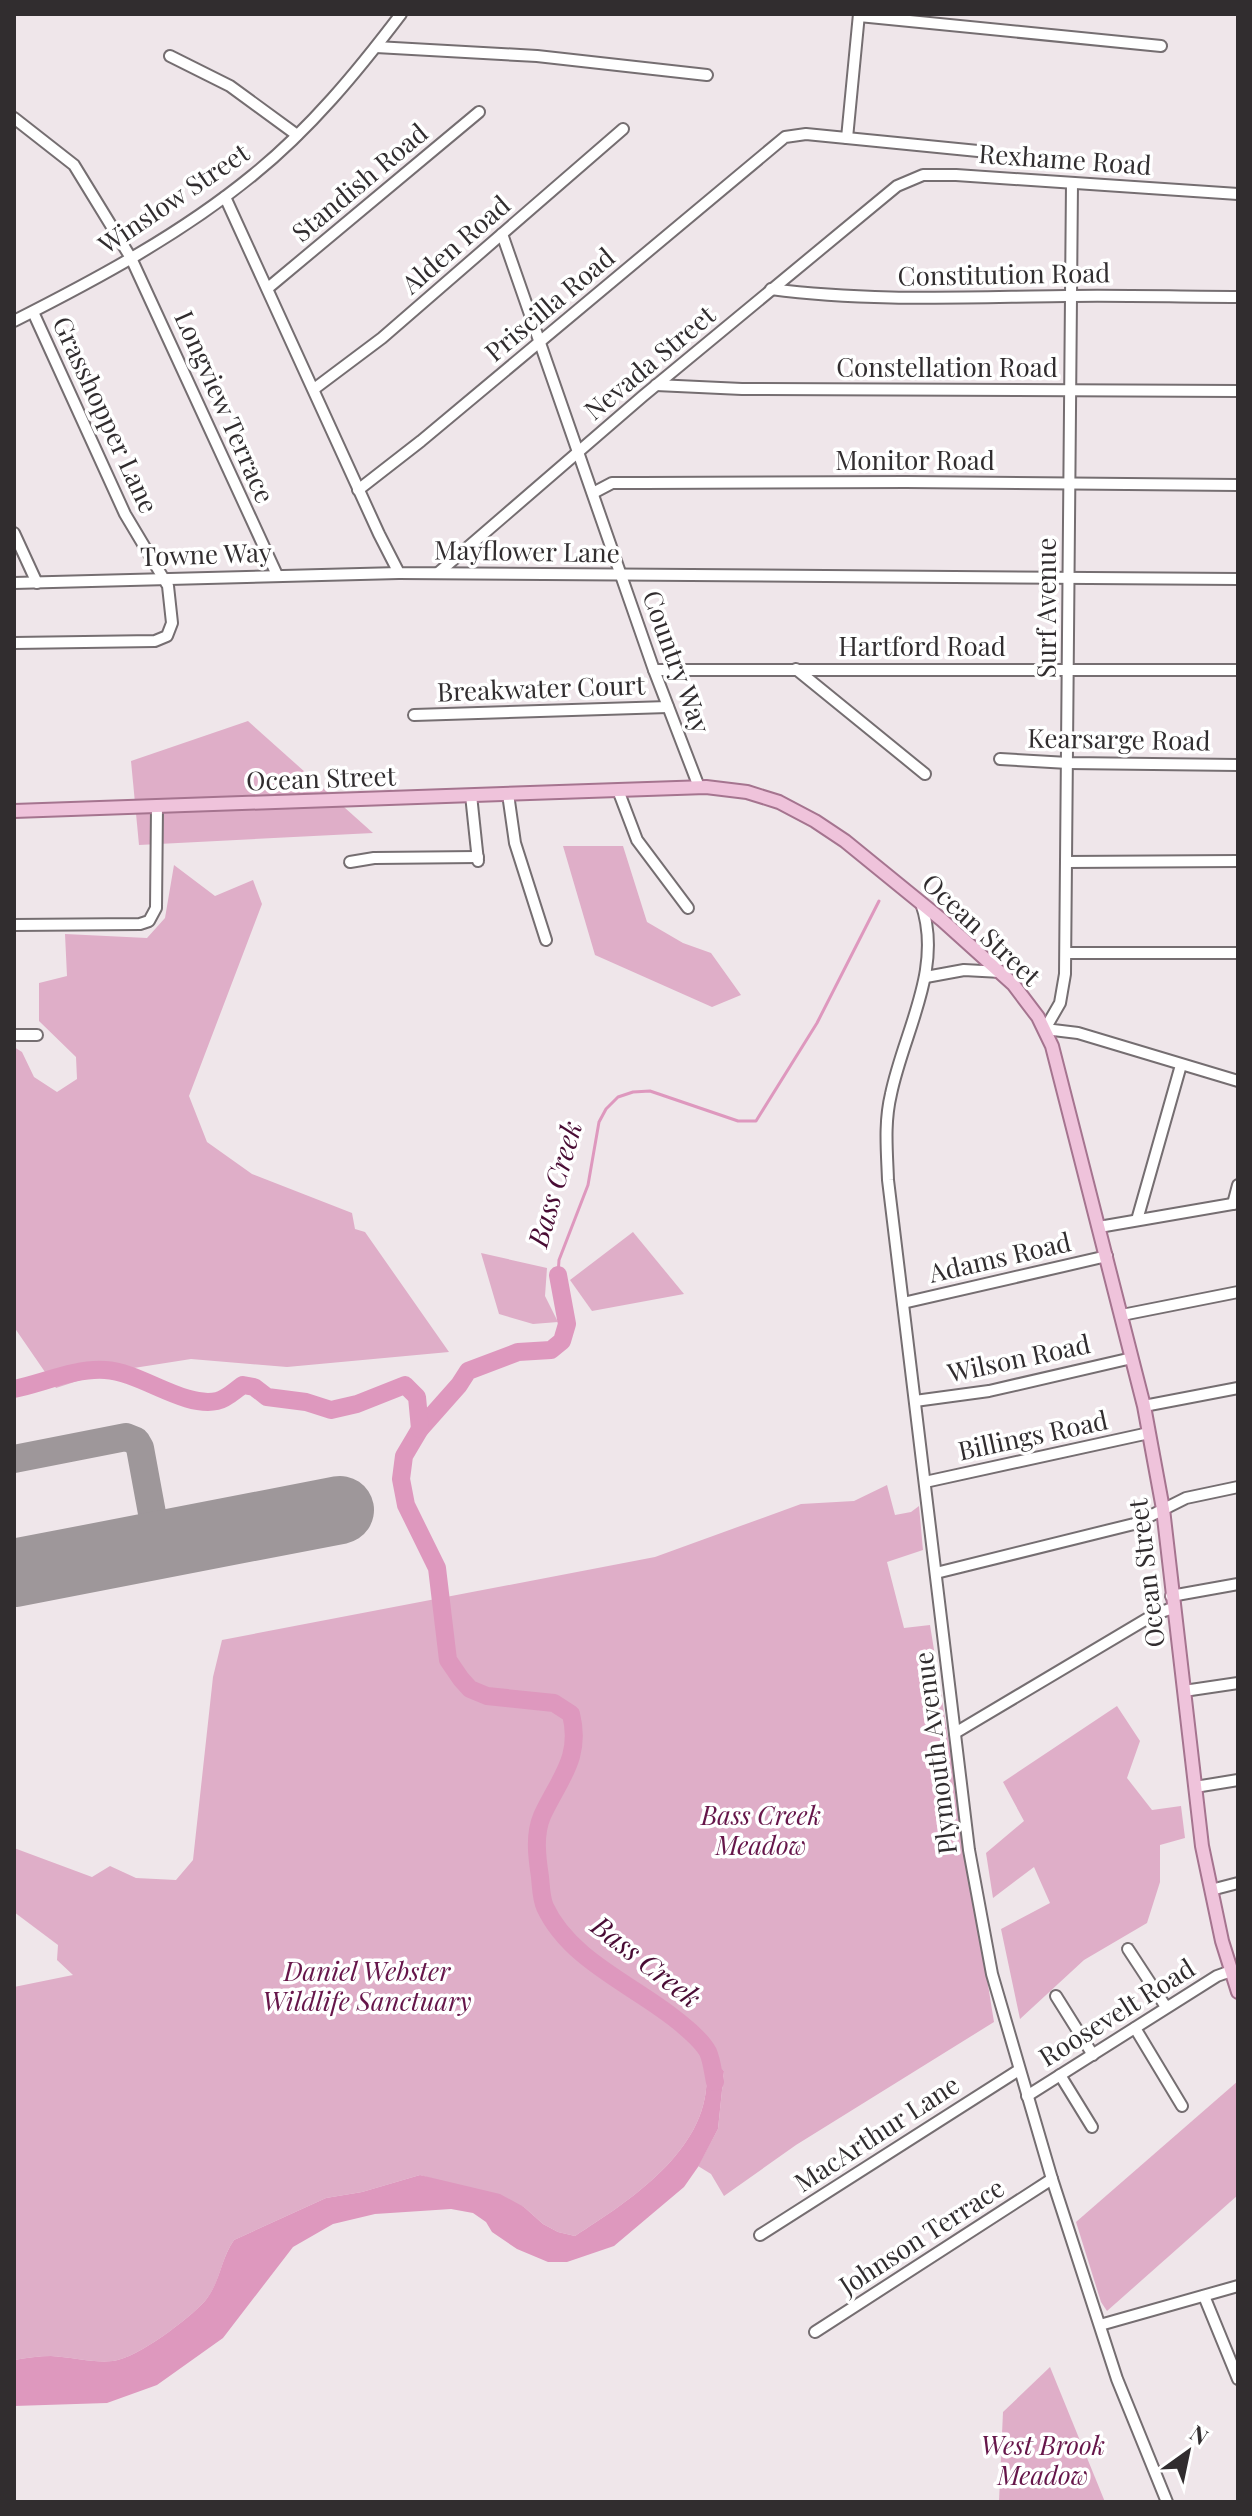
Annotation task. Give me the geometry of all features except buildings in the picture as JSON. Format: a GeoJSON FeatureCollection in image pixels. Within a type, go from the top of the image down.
{"type":"FeatureCollection","features":[{"type":"Feature","properties":{"kind":"main road","name":"Ocean Street"},"geometry":{"type":"LineString","coordinates":[[14,811],[699,787],[747,792],[793,808],[845,841],[1001,972],[1045,1029],[1060,1075],[1144,1406],[1163,1509],[1195,1787],[1211,1890],[1235,1980]]}},
{"type":"Feature","properties":{"kind":"street","name":"Winslow Street"},"geometry":{"type":"LineString","coordinates":[[14,321],[131,258],[254,175],[326,107],[401,14]]}},
{"type":"Feature","properties":{"kind":"street"},"geometry":{"type":"LineString","coordinates":[[847,138],[859,15],[1161,46]]}},
{"type":"Feature","properties":{"kind":"street"},"geometry":{"type":"LineString","coordinates":[[376,47],[537,56],[707,75]]}},
{"type":"Feature","properties":{"kind":"street"},"geometry":{"type":"LineString","coordinates":[[170,56],[230,86],[297,135]]}},
{"type":"Feature","properties":{"kind":"street","name":"Standish Road"},"geometry":{"type":"LineString","coordinates":[[268,288],[479,112]]}},
{"type":"Feature","properties":{"kind":"street","name":"Longview Terrace"},"geometry":{"type":"LineString","coordinates":[[14,118],[74,165],[131,258],[277,575]]}},
{"type":"Feature","properties":{"kind":"street","name":"Alden Road"},"geometry":{"type":"LineString","coordinates":[[314,389],[382,338],[623,129]]}},
{"type":"Feature","properties":{"kind":"street","name":"Priscilla Road"},"geometry":{"type":"LineString","coordinates":[[358,490],[785,137],[798,134],[978,151]]}},
{"type":"Feature","properties":{"kind":"street","name":"Rexhame Road"},"geometry":{"type":"LineString","coordinates":[[892,190],[923,175],[956,175],[1238,194]]}},
{"type":"Feature","properties":{"kind":"street","name":"Surf Avenue"},"geometry":{"type":"LineString","coordinates":[[1045,1029],[1064,992],[1066,953],[1072,183]]}},
{"type":"Feature","properties":{"kind":"street","name":"Nevada Street"},"geometry":{"type":"LineString","coordinates":[[438,573],[656,385],[892,190]]}},
{"type":"Feature","properties":{"kind":"street","name":"Mayflower Lane"},"geometry":{"type":"LineString","coordinates":[[225,197],[399,573],[1238,579]]}},
{"type":"Feature","properties":{"kind":"street","name":"Country Way"},"geometry":{"type":"LineString","coordinates":[[502,234],[654,670],[699,787]]}},
{"type":"Feature","properties":{"kind":"street","name":"Constitution Road"},"geometry":{"type":"LineString","coordinates":[[771,289],[891,299],[1238,297]]}},
{"type":"Feature","properties":{"kind":"street","name":"Grasshopper Lane"},"geometry":{"type":"LineString","coordinates":[[14,643],[155,641],[163,639],[172,623],[168,586],[125,514],[33,312]]}},
{"type":"Feature","properties":{"kind":"street","name":"Constellation Road"},"geometry":{"type":"LineString","coordinates":[[656,385],[742,389],[1238,391]]}},
{"type":"Feature","properties":{"kind":"street","name":"Monitor Road"},"geometry":{"type":"LineString","coordinates":[[593,493],[612,483],[1238,485]]}},
{"type":"Feature","properties":{"kind":"street"},"geometry":{"type":"LineString","coordinates":[[14,533],[37,583]]}},
{"type":"Feature","properties":{"kind":"street","name":"Towne Way"},"geometry":{"type":"LineString","coordinates":[[14,583],[399,573]]}},
{"type":"Feature","properties":{"kind":"street"},"geometry":{"type":"LineString","coordinates":[[796,669],[925,774]]}},
{"type":"Feature","properties":{"kind":"street","name":"Hartford Road"},"geometry":{"type":"LineString","coordinates":[[654,670],[1238,670]]}},
{"type":"Feature","properties":{"kind":"street","name":"Breakwater Court"},"geometry":{"type":"LineString","coordinates":[[414,715],[668,707]]}},
{"type":"Feature","properties":{"kind":"street","name":"Kearsarge Road"},"geometry":{"type":"LineString","coordinates":[[1000,759],[1238,765]]}},
{"type":"Feature","properties":{"kind":"street"},"geometry":{"type":"LineString","coordinates":[[618,790],[637,840],[688,908]]}},
{"type":"Feature","properties":{"kind":"street"},"geometry":{"type":"LineString","coordinates":[[508,794],[515,843],[546,940]]}},
{"type":"Feature","properties":{"kind":"street"},"geometry":{"type":"LineString","coordinates":[[350,862],[374,858],[478,860],[471,795]]}},
{"type":"Feature","properties":{"kind":"street"},"geometry":{"type":"LineString","coordinates":[[14,925],[143,924],[151,919],[156,908],[157,807]]}},
{"type":"Feature","properties":{"kind":"street"},"geometry":{"type":"LineString","coordinates":[[1066,862],[1238,861]]}},
{"type":"Feature","properties":{"kind":"street","name":"Plymouth Avenue"},"geometry":{"type":"LineString","coordinates":[[921,903],[928,927],[929,959],[895,1074],[886,1119],[888,1180],[976,1893],[992,1974],[1052,2179],[1130,2414],[1167,2502]]}},
{"type":"Feature","properties":{"kind":"street"},"geometry":{"type":"LineString","coordinates":[[1066,953],[1238,953]]}},
{"type":"Feature","properties":{"kind":"street"},"geometry":{"type":"LineString","coordinates":[[926,977],[964,970],[1001,972]]}},
{"type":"Feature","properties":{"kind":"street"},"geometry":{"type":"LineString","coordinates":[[1045,1029],[1078,1033],[1238,1081]]}},
{"type":"Feature","properties":{"kind":"street"},"geometry":{"type":"LineString","coordinates":[[14,1035],[37,1035]]}},
{"type":"Feature","properties":{"kind":"street"},"geometry":{"type":"LineString","coordinates":[[1137,1220],[1181,1065]]}},
{"type":"Feature","properties":{"kind":"street"},"geometry":{"type":"LineString","coordinates":[[1099,1227],[1236,1204],[1238,1185]]}},
{"type":"Feature","properties":{"kind":"street","name":"Adams Road"},"geometry":{"type":"LineString","coordinates":[[903,1303],[1107,1256]]}},
{"type":"Feature","properties":{"kind":"street"},"geometry":{"type":"LineString","coordinates":[[1122,1315],[1238,1292]]}},
{"type":"Feature","properties":{"kind":"street","name":"Wilson Road"},"geometry":{"type":"LineString","coordinates":[[915,1401],[989,1391],[1132,1358]]}},
{"type":"Feature","properties":{"kind":"street"},"geometry":{"type":"LineString","coordinates":[[1144,1406],[1238,1388]]}},
{"type":"Feature","properties":{"kind":"street","name":"Billings Road"},"geometry":{"type":"LineString","coordinates":[[925,1482],[1149,1433]]}},
{"type":"Feature","properties":{"kind":"street"},"geometry":{"type":"LineString","coordinates":[[936,1573],[1134,1524],[1186,1498],[1238,1487]]}},
{"type":"Feature","properties":{"kind":"street"},"geometry":{"type":"LineString","coordinates":[[955,1733],[1172,1602],[1238,1584]]}},
{"type":"Feature","properties":{"kind":"street"},"geometry":{"type":"LineString","coordinates":[[1184,1691],[1238,1683]]}},
{"type":"Feature","properties":{"kind":"street"},"geometry":{"type":"LineString","coordinates":[[1195,1787],[1238,1780]]}},
{"type":"Feature","properties":{"kind":"street"},"geometry":{"type":"LineString","coordinates":[[1211,1890],[1238,1883]]}},
{"type":"Feature","properties":{"kind":"street"},"geometry":{"type":"LineString","coordinates":[[1128,1949],[1166,2007]]}},
{"type":"Feature","properties":{"kind":"street","name":"Roosevelt Road"},"geometry":{"type":"LineString","coordinates":[[1027,2096],[1217,1976],[1235,1980]]}},
{"type":"Feature","properties":{"kind":"street"},"geometry":{"type":"LineString","coordinates":[[1056,1996],[1093,2055]]}},
{"type":"Feature","properties":{"kind":"street"},"geometry":{"type":"LineString","coordinates":[[1135,2028],[1182,2106]]}},
{"type":"Feature","properties":{"kind":"street","name":"MacArthur Lane"},"geometry":{"type":"LineString","coordinates":[[760,2235],[1019,2070]]}},
{"type":"Feature","properties":{"kind":"street"},"geometry":{"type":"LineString","coordinates":[[1060,2075],[1092,2127]]}},
{"type":"Feature","properties":{"kind":"street","name":"Johnson Terrace"},"geometry":{"type":"LineString","coordinates":[[815,2332],[1052,2179]]}},
{"type":"Feature","properties":{"kind":"street"},"geometry":{"type":"LineString","coordinates":[[1100,2325],[1238,2286]]}},
{"type":"Feature","properties":{"kind":"street"},"geometry":{"type":"LineString","coordinates":[[1204,2296],[1238,2379]]}},
{"type":"Feature","properties":{"kind":"green space"},"geometry":{"type":"Polygon","coordinates":[[[248,721],[373,833],[139,845],[131,761],[248,721]]]}},
{"type":"Feature","properties":{"kind":"green space"},"geometry":{"type":"Polygon","coordinates":[[[563,846],[623,846],[647,922],[683,943],[711,953],[741,995],[712,1007],[595,955],[563,846]]]}},
{"type":"Feature","properties":{"kind":"green space"},"geometry":{"type":"Polygon","coordinates":[[[174,865],[215,896],[253,880],[262,904],[189,1096],[207,1142],[252,1174],[352,1213],[355,1229],[365,1232],[449,1352],[287,1367],[191,1359],[102,1373],[56,1388],[14,1327],[14,1047],[22,1052],[34,1077],[57,1092],[77,1079],[76,1057],[39,1021],[39,983],[67,976],[65,934],[147,938],[165,918],[174,865]]]}},
{"type":"Feature","properties":{"kind":"green space"},"geometry":{"type":"Polygon","coordinates":[[[633,1232],[684,1294],[592,1311],[570,1280],[633,1232]]]}},
{"type":"Feature","properties":{"kind":"green space"},"geometry":{"type":"Polygon","coordinates":[[[481,1253],[547,1268],[545,1296],[558,1322],[533,1324],[499,1314],[481,1253]]]}},
{"type":"Feature","properties":{"kind":"green space"},"geometry":{"type":"Polygon","coordinates":[[[887,1485],[895,1515],[911,1512],[919,1506],[923,1550],[887,1562],[904,1628],[930,1625],[994,2022],[796,2145],[724,2196],[711,2174],[698,2166],[718,2129],[724,2071],[705,2062],[706,2091],[699,2118],[686,2143],[646,2186],[575,2236],[543,2224],[524,2207],[420,2175],[362,2192],[326,2198],[234,2240],[205,2301],[175,2327],[135,2353],[113,2361],[51,2356],[14,2360],[14,1987],[73,1975],[57,1960],[58,1945],[14,1912],[14,1848],[92,1877],[110,1866],[136,1878],[176,1880],[193,1860],[213,1677],[222,1640],[655,1557],[801,1504],[854,1501],[887,1485]]]}},
{"type":"Feature","properties":{"kind":"green space"},"geometry":{"type":"Polygon","coordinates":[[[1117,1706],[1140,1741],[1127,1778],[1152,1810],[1181,1806],[1185,1838],[1160,1845],[1160,1882],[1147,1923],[1084,1960],[1020,2019],[1001,1929],[1050,1903],[1034,1867],[993,1898],[986,1853],[1024,1821],[1003,1782],[1117,1706]]]}},
{"type":"Feature","properties":{"kind":"green space"},"geometry":{"type":"Polygon","coordinates":[[[1238,2081],[1238,2195],[1107,2311],[1101,2302],[1076,2222],[1238,2081]]]}},
{"type":"Feature","properties":{"kind":"green space","name":"West Brook Meadow"},"geometry":{"type":"Polygon","coordinates":[[[1050,2367],[1105,2502],[999,2502],[1003,2412],[1050,2367]]]}},
{"type":"Feature","properties":{"kind":"shaded area"},"geometry":{"type":"Polygon","coordinates":[[[710,2060],[724,2071],[718,2129],[684,2187],[614,2246],[567,2262],[548,2262],[517,2249],[492,2232],[486,2222],[473,2213],[451,2209],[375,2214],[333,2224],[293,2247],[223,2338],[157,2385],[107,2403],[14,2406],[14,2360],[51,2356],[113,2361],[135,2353],[175,2327],[205,2301],[234,2240],[326,2198],[362,2192],[420,2175],[500,2194],[524,2207],[543,2224],[575,2236],[646,2186],[686,2143],[699,2118],[706,2091],[705,2062],[710,2060]]]}},
{"type":"Feature","properties":{"kind":"waterway","name":"Bass Creek"},"geometry":{"type":"LineString","coordinates":[[558,1275],[559,1260],[588,1185],[599,1122],[606,1109],[618,1097],[650,1091],[738,1121],[756,1121],[817,1023],[879,901]]}},
{"type":"Feature","properties":{"kind":"waterway","name":"Bass Creek"},"geometry":{"type":"LineString","coordinates":[[558,1275],[567,1324],[562,1341],[551,1350],[518,1352],[468,1371],[420,1429],[404,1456],[401,1479],[406,1505],[437,1568],[448,1660],[461,1679],[470,1689],[487,1696],[554,1703],[571,1714],[574,1729],[571,1756],[538,1831],[538,1862],[545,1907],[569,1942],[585,1956],[674,2018],[697,2038],[708,2052],[715,2082]]}},
{"type":"Feature","properties":{"kind":"waterway"},"geometry":{"type":"LineString","coordinates":[[14,1389],[71,1374],[105,1370],[119,1372],[176,1395],[204,1402],[217,1401],[243,1385],[254,1387],[267,1397],[306,1402],[331,1410],[357,1404],[405,1385],[417,1397],[420,1429]]}},
{"type":"Feature","properties":{"kind":"taxiway"},"geometry":{"type":"LineString","coordinates":[[14,1459],[126,1437],[136,1441],[140,1448],[154,1524],[148,1542],[138,1549]]}},
{"type":"Feature","properties":{"kind":"runway"},"geometry":{"type":"LineString","coordinates":[[14,1573],[340,1510]]}},
{"type":"Feature","properties":{"kind":"park label","name":"Bass Creek Meadow"},"geometry":{"type":"Point","coordinates":[761,1831]}},
{"type":"Feature","properties":{"kind":"park label","name":"Daniel Webster Wildlife Sanctuary"},"geometry":{"type":"Point","coordinates":[367,1987]}}]}
